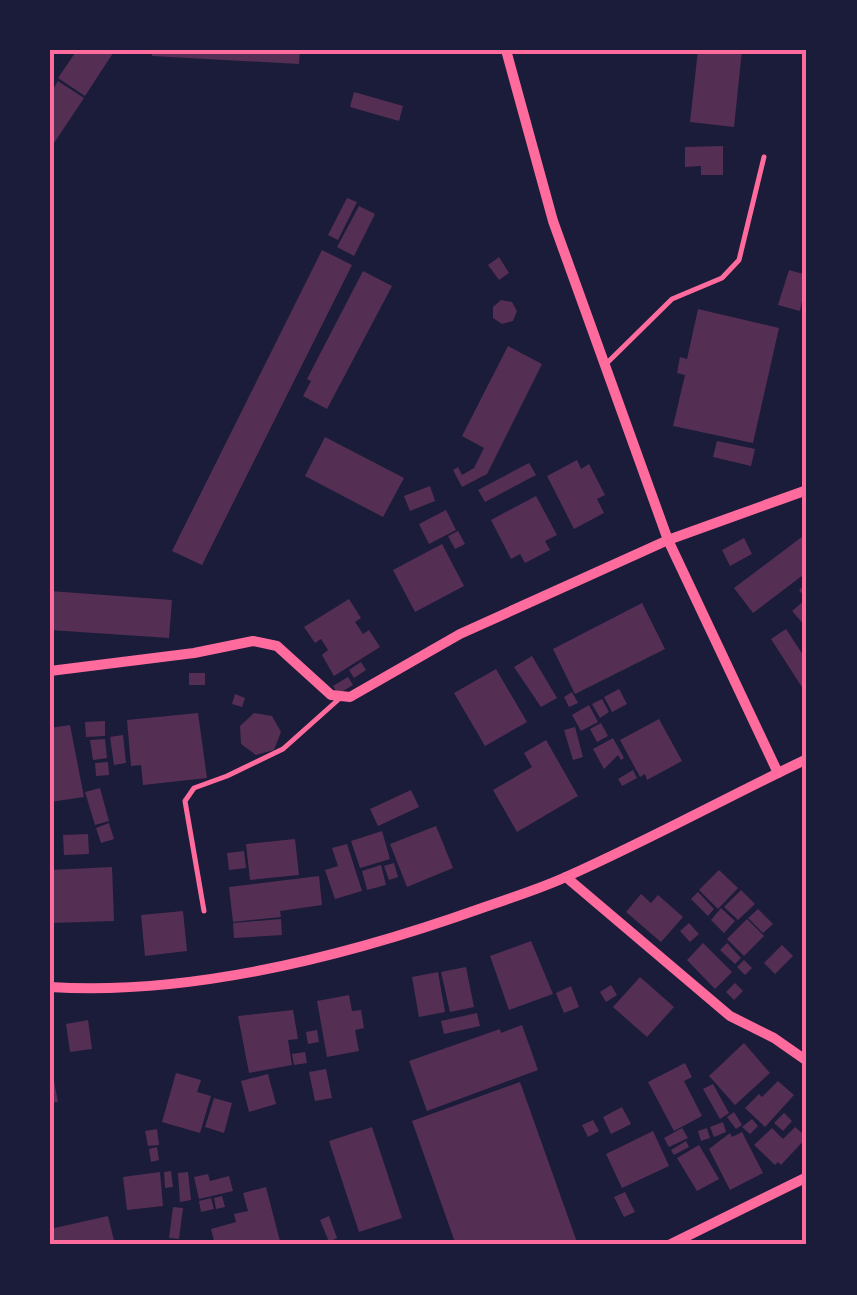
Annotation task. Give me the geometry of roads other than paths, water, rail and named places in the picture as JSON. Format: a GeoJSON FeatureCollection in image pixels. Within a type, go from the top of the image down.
{"type":"FeatureCollection","features":[{"type":"Feature","properties":{"kind":"street"},"geometry":{"type":"LineString","coordinates":[[506,50],[553,220],[668,540],[778,773]]}},
{"type":"Feature","properties":{"kind":"street"},"geometry":{"type":"LineString","coordinates":[[50,671],[194,653],[253,640],[278,646],[331,696],[350,697],[460,634],[668,540],[807,490]]}},
{"type":"Feature","properties":{"kind":"street"},"geometry":{"type":"LineString","coordinates":[[50,987],[79,989],[190,980],[290,964],[403,936],[566,878],[807,759]]}},
{"type":"Feature","properties":{"kind":"street"},"geometry":{"type":"LineString","coordinates":[[566,878],[730,1016],[807,1061]]}},
{"type":"Feature","properties":{"kind":"street"},"geometry":{"type":"LineString","coordinates":[[669,1245],[807,1177]]}},
{"type":"Feature","properties":{"kind":"lane"},"geometry":{"type":"LineString","coordinates":[[605,365],[672,299],[722,278],[739,260],[764,157]]}},
{"type":"Feature","properties":{"kind":"lane"},"geometry":{"type":"LineString","coordinates":[[204,911],[185,801],[194,788],[283,748],[340,698]]}}]}
